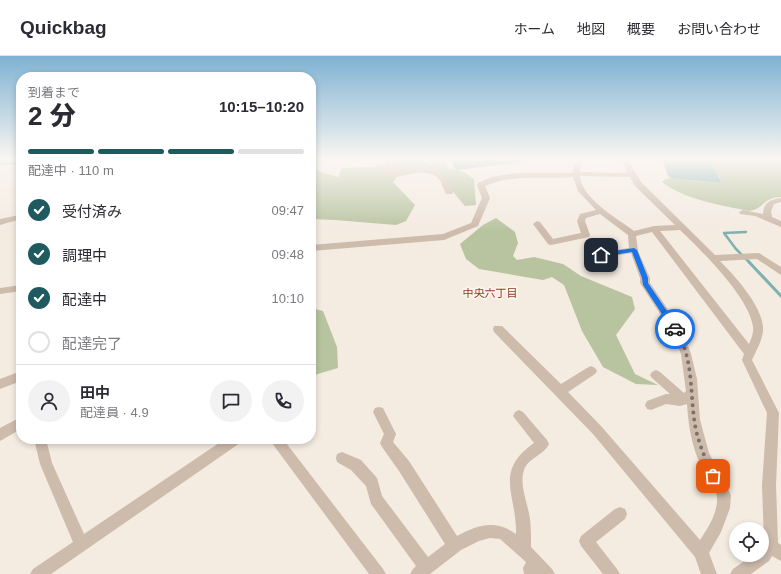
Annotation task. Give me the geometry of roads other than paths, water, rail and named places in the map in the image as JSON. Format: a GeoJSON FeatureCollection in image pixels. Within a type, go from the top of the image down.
{"type":"FeatureCollection","features":[{"type":"Feature","properties":{"kind":"street"},"geometry":{"type":"LineString","coordinates":[[445,183],[449,192]]}},
{"type":"Feature","properties":{"kind":"street"},"geometry":{"type":"LineString","coordinates":[[316,248],[444,237],[476,224],[477,216],[485,202],[485,193],[481,185],[483,183]]}},
{"type":"Feature","properties":{"kind":"street"},"geometry":{"type":"LineString","coordinates":[[579,183],[580,187],[600,211],[632,234],[634,250],[645,278],[645,284],[678,333],[686,354],[688,397],[703,455],[724,495],[722,508],[714,532],[701,552]]}},
{"type":"Feature","properties":{"kind":"street"},"geometry":{"type":"LineString","coordinates":[[637,183],[713,258],[744,296],[757,320],[759,332],[747,360],[777,416],[770,447],[769,485],[771,542],[775,550],[738,574]]}},
{"type":"Feature","properties":{"kind":"street"},"geometry":{"type":"LineString","coordinates":[[768,218],[767,208],[769,204],[774,201],[781,200]]}},
{"type":"Feature","properties":{"kind":"street"},"geometry":{"type":"LineString","coordinates":[[537,224],[551,242],[586,235],[582,221],[583,216],[600,211]]}},
{"type":"Feature","properties":{"kind":"street"},"geometry":{"type":"LineString","coordinates":[[743,212],[768,218],[781,224]]}},
{"type":"Feature","properties":{"kind":"street"},"geometry":{"type":"LineString","coordinates":[[0,222],[16,218]]}},
{"type":"Feature","properties":{"kind":"street"},"geometry":{"type":"LineString","coordinates":[[632,234],[654,229],[681,227]]}},
{"type":"Feature","properties":{"kind":"street"},"geometry":{"type":"LineString","coordinates":[[654,229],[750,354]]}},
{"type":"Feature","properties":{"kind":"street"},"geometry":{"type":"LineString","coordinates":[[601,255],[634,250]]}},
{"type":"Feature","properties":{"kind":"street"},"geometry":{"type":"LineString","coordinates":[[713,258],[759,256],[781,272]]}},
{"type":"Feature","properties":{"kind":"street"},"geometry":{"type":"LineString","coordinates":[[0,291],[16,289]]}},
{"type":"Feature","properties":{"kind":"street"},"geometry":{"type":"LineString","coordinates":[[498,329],[597,430],[701,552],[709,574]]}},
{"type":"Feature","properties":{"kind":"street"},"geometry":{"type":"LineString","coordinates":[[560,391],[591,370]]}},
{"type":"Feature","properties":{"kind":"street"},"geometry":{"type":"LineString","coordinates":[[656,375],[688,397]]}},
{"type":"Feature","properties":{"kind":"street"},"geometry":{"type":"LineString","coordinates":[[0,384],[16,378]]}},
{"type":"Feature","properties":{"kind":"street"},"geometry":{"type":"LineString","coordinates":[[651,405],[666,399],[680,402],[688,397]]}},
{"type":"Feature","properties":{"kind":"street"},"geometry":{"type":"LineString","coordinates":[[380,412],[390,434],[386,443],[404,466],[454,546]]}},
{"type":"Feature","properties":{"kind":"street"},"geometry":{"type":"LineString","coordinates":[[519,416],[543,444],[527,456],[519,465],[517,471],[517,483],[523,522],[524,551]]}},
{"type":"Feature","properties":{"kind":"street"},"geometry":{"type":"LineString","coordinates":[[0,435],[16,426]]}},
{"type":"Feature","properties":{"kind":"street"},"geometry":{"type":"LineString","coordinates":[[41,444],[46,464],[81,544]]}},
{"type":"Feature","properties":{"kind":"street"},"geometry":{"type":"LineString","coordinates":[[38,574],[229,444]]}},
{"type":"Feature","properties":{"kind":"street"},"geometry":{"type":"LineString","coordinates":[[279,444],[378,574]]}},
{"type":"Feature","properties":{"kind":"street"},"geometry":{"type":"LineString","coordinates":[[342,458],[356,465],[372,483],[376,499],[422,570],[454,546],[472,536],[490,531],[500,532],[524,551],[547,574]]}},
{"type":"Feature","properties":{"kind":"street"},"geometry":{"type":"LineString","coordinates":[[612,574],[586,541],[620,514]]}},
{"type":"Feature","properties":{"kind":"waterway"},"geometry":{"type":"LineString","coordinates":[[746,232],[724,233],[736,249],[749,262]]}},
{"type":"Feature","properties":{"kind":"waterway"},"geometry":{"type":"LineString","coordinates":[[749,262],[781,296]]}},
{"type":"Feature","properties":{"kind":"district","name":"中央六丁目"},"geometry":{"type":"Point","coordinates":[490,293]}}]}
